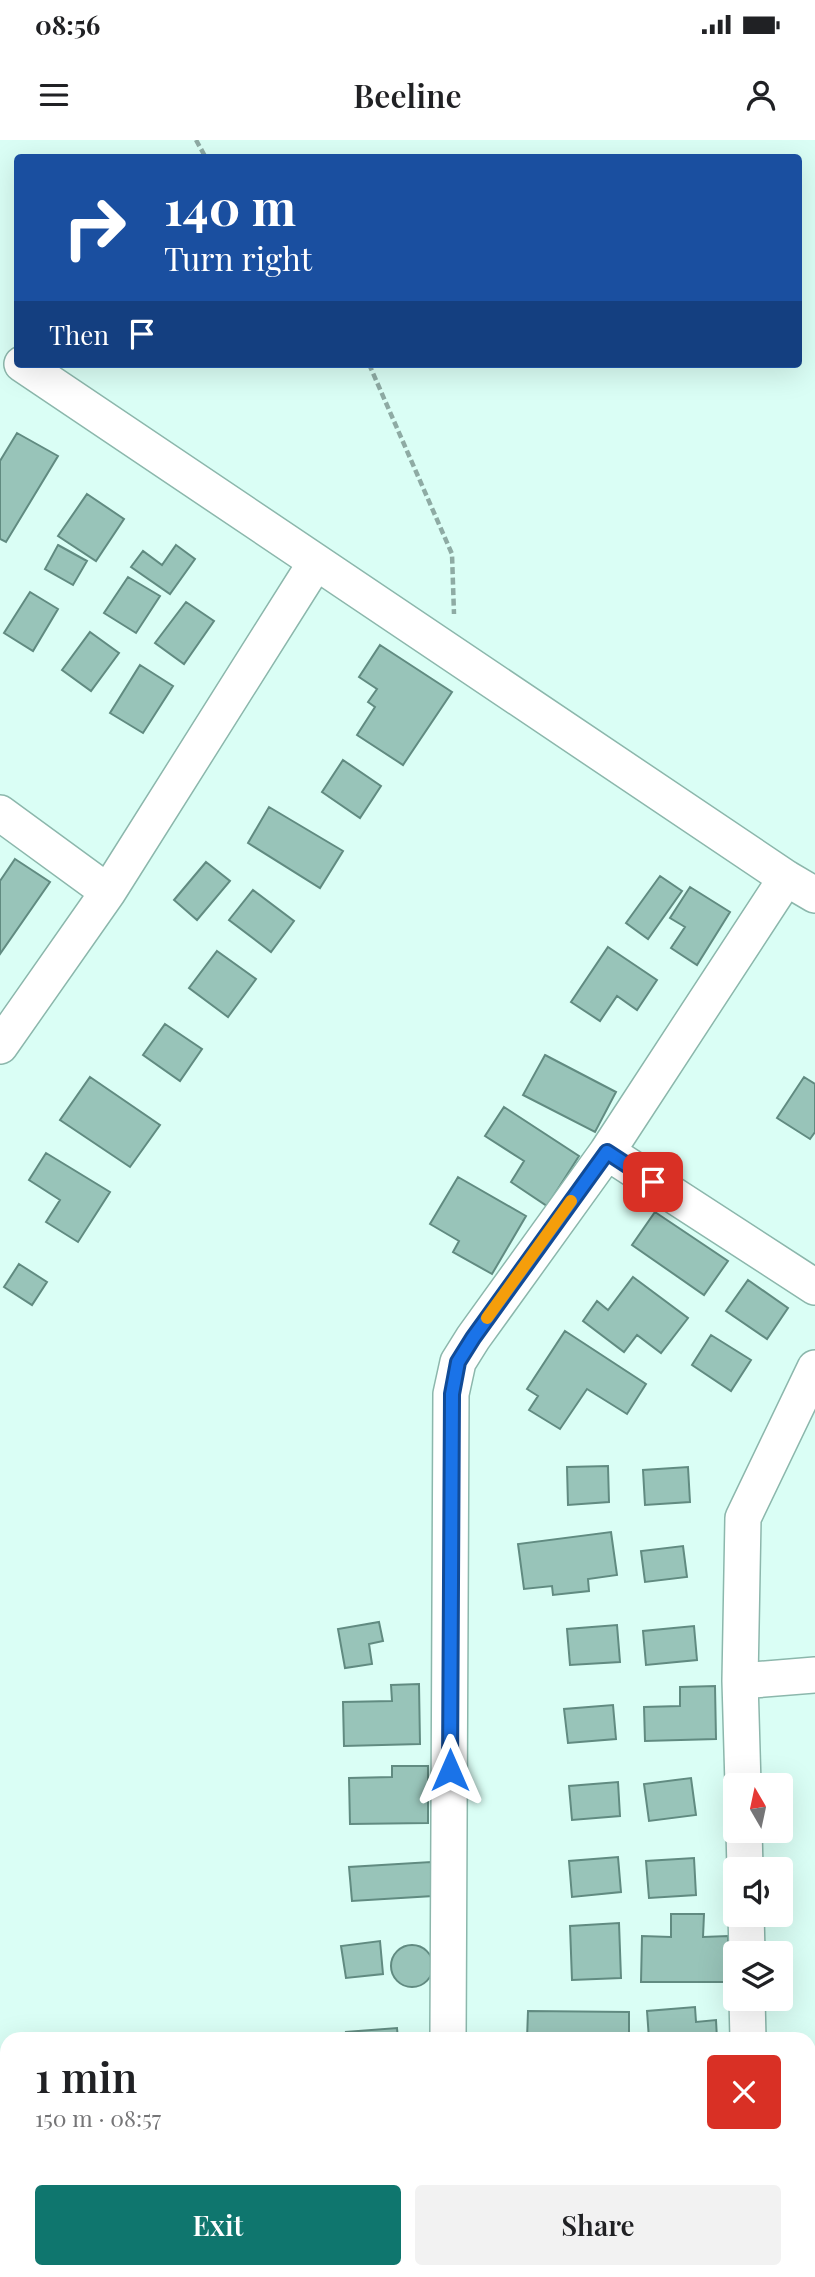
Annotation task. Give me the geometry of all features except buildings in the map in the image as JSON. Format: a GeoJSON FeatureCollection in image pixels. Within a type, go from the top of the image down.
{"type":"FeatureCollection","features":[{"type":"Feature","properties":{"kind":"street"},"geometry":{"type":"LineString","coordinates":[[28,368],[801,886],[458,1362],[452,1394],[448,2032]]}},
{"type":"Feature","properties":{"kind":"street"},"geometry":{"type":"LineString","coordinates":[[0,1046],[108,892],[316,562]]}},
{"type":"Feature","properties":{"kind":"street"},"geometry":{"type":"LineString","coordinates":[[0,813],[108,892]]}},
{"type":"Feature","properties":{"kind":"street"},"geometry":{"type":"LineString","coordinates":[[607,1152],[815,1287]]}},
{"type":"Feature","properties":{"kind":"street"},"geometry":{"type":"LineString","coordinates":[[743,1773],[740,1682],[743,1518],[815,1368]]}},
{"type":"Feature","properties":{"kind":"street"},"geometry":{"type":"LineString","coordinates":[[740,1682],[815,1675]]}},
{"type":"Feature","properties":{"kind":"street"},"geometry":{"type":"LineString","coordinates":[[747,2011],[748,2032]]}},
{"type":"Feature","properties":{"kind":"path"},"geometry":{"type":"LineString","coordinates":[[371,368],[452,554],[455,653]]}},
{"type":"Feature","properties":{"kind":"slow traffic"},"geometry":{"type":"LineString","coordinates":[[487,1318],[571,1201]]}},
{"type":"Feature","properties":{"kind":"route"},"geometry":{"type":"LineString","coordinates":[[450,1770],[452,1394],[458,1362],[607,1152],[653,1182]]}}]}
